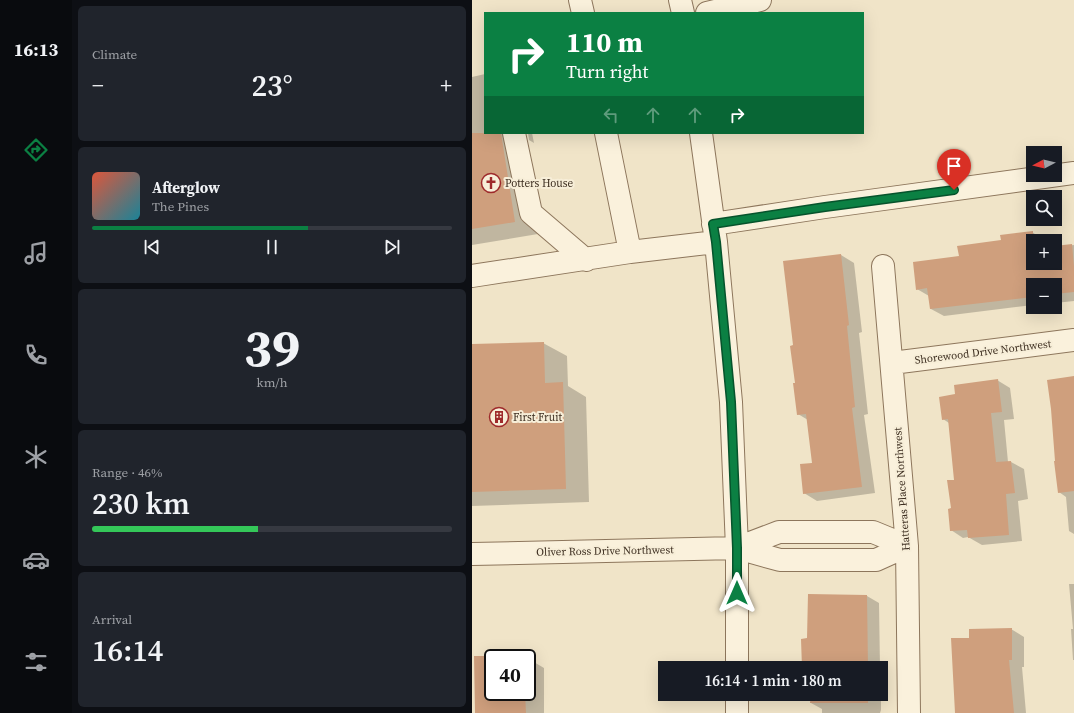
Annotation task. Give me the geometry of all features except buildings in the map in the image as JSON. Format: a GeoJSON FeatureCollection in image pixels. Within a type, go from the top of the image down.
{"type":"FeatureCollection","features":[{"type":"Feature","properties":{"kind":"street"},"geometry":{"type":"LineString","coordinates":[[580,0],[583,12]]}},
{"type":"Feature","properties":{"kind":"street"},"geometry":{"type":"LineString","coordinates":[[680,0],[683,12]]}},
{"type":"Feature","properties":{"kind":"street"},"geometry":{"type":"LineString","coordinates":[[711,12],[760,0]]}},
{"type":"Feature","properties":{"kind":"street"},"geometry":{"type":"LineString","coordinates":[[514,134],[531,213],[586,260]]}},
{"type":"Feature","properties":{"kind":"street"},"geometry":{"type":"LineString","coordinates":[[606,134],[630,252]]}},
{"type":"Feature","properties":{"kind":"street"},"geometry":{"type":"LineString","coordinates":[[701,134],[715,233],[731,402],[737,548],[737,661]]}},
{"type":"Feature","properties":{"kind":"street"},"geometry":{"type":"LineString","coordinates":[[472,276],[586,260],[630,252],[832,206],[1074,173]]}},
{"type":"Feature","properties":{"kind":"street","name":"Hatteras Place Northwest"},"geometry":{"type":"LineString","coordinates":[[883,266],[907,546],[909,713]]}},
{"type":"Feature","properties":{"kind":"street","name":"Shorewood Drive Northwest"},"geometry":{"type":"LineString","coordinates":[[892,363],[1074,340]]}},
{"type":"Feature","properties":{"kind":"street"},"geometry":{"type":"LineString","coordinates":[[737,548],[779,532],[873,532],[907,546]]}},
{"type":"Feature","properties":{"kind":"street"},"geometry":{"type":"LineString","coordinates":[[737,548],[780,560],[876,560],[907,546]]}},
{"type":"Feature","properties":{"kind":"street","name":"Oliver Ross Drive Northwest"},"geometry":{"type":"LineString","coordinates":[[472,554],[737,548]]}},
{"type":"Feature","properties":{"kind":"street"},"geometry":{"type":"LineString","coordinates":[[737,701],[737,713]]}},
{"type":"Feature","properties":{"kind":"place","name":"Potters House"},"geometry":{"type":"Point","coordinates":[491,183]}},
{"type":"Feature","properties":{"kind":"place","name":"First Fruit"},"geometry":{"type":"Point","coordinates":[499,417]}},
{"type":"Feature","properties":{"kind":"route"},"geometry":{"type":"LineString","coordinates":[[737,593],[737,548],[731,402],[713,224],[954,190]]}}]}
